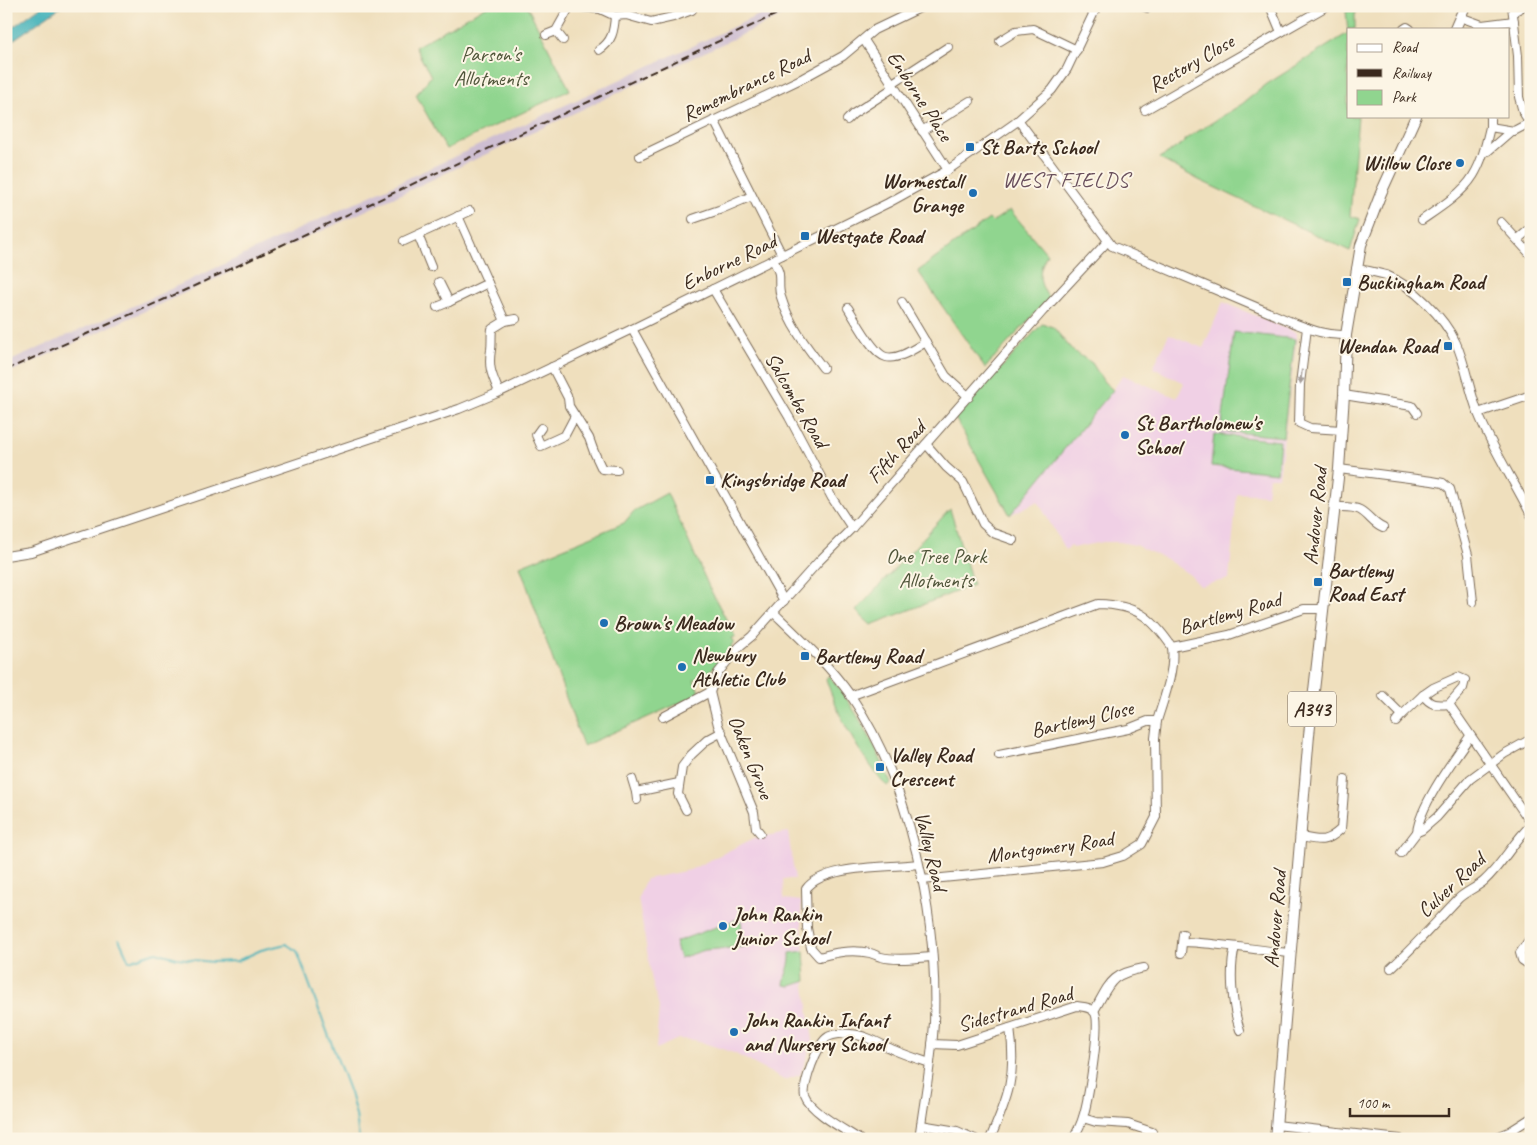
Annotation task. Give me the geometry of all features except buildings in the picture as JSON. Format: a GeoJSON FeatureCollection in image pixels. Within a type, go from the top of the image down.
{"type":"FeatureCollection","features":[{"type":"Feature","properties":{"kind":"main road"},"geometry":{"type":"LineString","coordinates":[[1455,28],[1465,6]]}},
{"type":"Feature","properties":{"kind":"main road","name":"Andover Road"},"geometry":{"type":"LineString","coordinates":[[1275,1139],[1310,726],[1339,469],[1346,335],[1361,245],[1415,118]]}},
{"type":"Feature","properties":{"kind":"street"},"geometry":{"type":"LineString","coordinates":[[546,35],[556,31],[571,6],[600,8],[615,16],[626,15],[651,22],[692,10]]}},
{"type":"Feature","properties":{"kind":"street","name":"Remembrance Road"},"geometry":{"type":"LineString","coordinates":[[640,156],[803,78],[844,56],[874,30],[924,6]]}},
{"type":"Feature","properties":{"kind":"street","name":"Enborne Road"},"geometry":{"type":"LineString","coordinates":[[6,556],[30,552],[413,426],[459,409],[632,329],[888,203],[948,170],[1019,121],[1052,90],[1067,69],[1097,6]]}},
{"type":"Feature","properties":{"kind":"street"},"geometry":{"type":"LineString","coordinates":[[1270,6],[1281,32]]}},
{"type":"Feature","properties":{"kind":"street","name":"Rectory Close"},"geometry":{"type":"LineString","coordinates":[[1145,110],[1327,6]]}},
{"type":"Feature","properties":{"kind":"street"},"geometry":{"type":"LineString","coordinates":[[1484,152],[1488,151],[1511,132],[1530,124],[1519,98],[1518,56],[1512,9],[1524,6]]}},
{"type":"Feature","properties":{"kind":"street"},"geometry":{"type":"LineString","coordinates":[[599,50],[607,45],[610,40],[615,16]]}},
{"type":"Feature","properties":{"kind":"street"},"geometry":{"type":"LineString","coordinates":[[1460,17],[1482,25],[1514,21]]}},
{"type":"Feature","properties":{"kind":"street"},"geometry":{"type":"LineString","coordinates":[[1000,41],[1010,39],[1016,31],[1033,29],[1077,50]]}},
{"type":"Feature","properties":{"kind":"street"},"geometry":{"type":"LineString","coordinates":[[556,31],[563,40]]}},
{"type":"Feature","properties":{"kind":"street","name":"Enborne Place"},"geometry":{"type":"LineString","coordinates":[[864,40],[948,170]]}},
{"type":"Feature","properties":{"kind":"street"},"geometry":{"type":"LineString","coordinates":[[846,120],[948,47]]}},
{"type":"Feature","properties":{"kind":"street"},"geometry":{"type":"LineString","coordinates":[[922,131],[970,101]]}},
{"type":"Feature","properties":{"kind":"street"},"geometry":{"type":"LineString","coordinates":[[1422,220],[1456,195],[1473,177],[1484,152],[1490,127],[1490,118]]}},
{"type":"Feature","properties":{"kind":"street"},"geometry":{"type":"LineString","coordinates":[[714,120],[782,255]]}},
{"type":"Feature","properties":{"kind":"street"},"geometry":{"type":"LineString","coordinates":[[1019,121],[1112,246],[1307,328],[1333,336],[1346,335]]}},
{"type":"Feature","properties":{"kind":"street"},"geometry":{"type":"LineString","coordinates":[[1490,127],[1511,132]]}},
{"type":"Feature","properties":{"kind":"street"},"geometry":{"type":"LineString","coordinates":[[693,219],[752,196]]}},
{"type":"Feature","properties":{"kind":"street"},"geometry":{"type":"LineString","coordinates":[[404,241],[470,211]]}},
{"type":"Feature","properties":{"kind":"street"},"geometry":{"type":"LineString","coordinates":[[458,216],[504,321]]}},
{"type":"Feature","properties":{"kind":"street"},"geometry":{"type":"LineString","coordinates":[[1501,222],[1531,255]]}},
{"type":"Feature","properties":{"kind":"street"},"geometry":{"type":"LineString","coordinates":[[1518,239],[1531,228]]}},
{"type":"Feature","properties":{"kind":"street"},"geometry":{"type":"LineString","coordinates":[[418,235],[432,267]]}},
{"type":"Feature","properties":{"kind":"street","name":"Fifth Road"},"geometry":{"type":"LineString","coordinates":[[710,692],[718,673],[733,654],[774,613],[852,528],[1043,311],[1108,241]]}},
{"type":"Feature","properties":{"kind":"street"},"geometry":{"type":"LineString","coordinates":[[773,260],[779,275],[778,285],[781,297],[789,318],[800,339],[823,368]]}},
{"type":"Feature","properties":{"kind":"street"},"geometry":{"type":"LineString","coordinates":[[1356,269],[1375,272],[1399,282],[1428,304],[1444,323],[1457,345],[1478,412],[1499,458],[1527,500],[1531,515]]}},
{"type":"Feature","properties":{"kind":"street"},"geometry":{"type":"LineString","coordinates":[[439,282],[449,302]]}},
{"type":"Feature","properties":{"kind":"street"},"geometry":{"type":"LineString","coordinates":[[437,307],[488,283]]}},
{"type":"Feature","properties":{"kind":"street","name":"Salcombe Road"},"geometry":{"type":"LineString","coordinates":[[713,289],[789,418],[832,498],[852,528]]}},
{"type":"Feature","properties":{"kind":"street"},"geometry":{"type":"LineString","coordinates":[[902,302],[946,376],[968,396]]}},
{"type":"Feature","properties":{"kind":"street"},"geometry":{"type":"LineString","coordinates":[[848,308],[874,347],[886,357],[898,356],[926,342]]}},
{"type":"Feature","properties":{"kind":"street"},"geometry":{"type":"LineString","coordinates":[[499,392],[489,366],[492,330],[504,321],[516,319]]}},
{"type":"Feature","properties":{"kind":"street"},"geometry":{"type":"LineString","coordinates":[[1307,328],[1300,384],[1299,423],[1310,428],[1342,430]]}},
{"type":"Feature","properties":{"kind":"street"},"geometry":{"type":"LineString","coordinates":[[632,329],[784,600]]}},
{"type":"Feature","properties":{"kind":"street"},"geometry":{"type":"LineString","coordinates":[[552,367],[575,416],[589,438],[602,469],[617,470]]}},
{"type":"Feature","properties":{"kind":"street"},"geometry":{"type":"LineString","coordinates":[[1344,395],[1412,406],[1420,403]]}},
{"type":"Feature","properties":{"kind":"street"},"geometry":{"type":"LineString","coordinates":[[1478,412],[1531,395]]}},
{"type":"Feature","properties":{"kind":"street"},"geometry":{"type":"LineString","coordinates":[[1412,406],[1417,414]]}},
{"type":"Feature","properties":{"kind":"street"},"geometry":{"type":"LineString","coordinates":[[541,428],[536,435],[541,446],[565,435],[575,416]]}},
{"type":"Feature","properties":{"kind":"street"},"geometry":{"type":"LineString","coordinates":[[926,444],[946,467],[963,482],[983,524],[993,533],[1013,540]]}},
{"type":"Feature","properties":{"kind":"street"},"geometry":{"type":"LineString","coordinates":[[1339,469],[1432,480],[1450,489],[1468,555],[1473,602]]}},
{"type":"Feature","properties":{"kind":"street"},"geometry":{"type":"LineString","coordinates":[[1335,506],[1362,511],[1374,524],[1383,528]]}},
{"type":"Feature","properties":{"kind":"street"},"geometry":{"type":"LineString","coordinates":[[999,545],[1002,537]]}},
{"type":"Feature","properties":{"kind":"street","name":"Bartlemy Road"},"geometry":{"type":"LineString","coordinates":[[850,696],[1098,604],[1118,605],[1145,616],[1162,632],[1172,647],[1229,635],[1304,609],[1323,609]]}},
{"type":"Feature","properties":{"kind":"street","name":"Valley Road"},"geometry":{"type":"LineString","coordinates":[[774,613],[819,657],[850,696],[870,728],[892,775],[906,816],[922,880],[932,958],[934,994],[932,1044],[919,1139]]}},
{"type":"Feature","properties":{"kind":"street","name":"Bartlemy Close"},"geometry":{"type":"LineString","coordinates":[[999,755],[1128,729],[1148,721],[1157,720],[1171,670],[1172,647]]}},
{"type":"Feature","properties":{"kind":"street"},"geometry":{"type":"LineString","coordinates":[[1396,722],[1402,714],[1423,695],[1433,688],[1458,677],[1465,680],[1463,688],[1449,704],[1437,705],[1428,702],[1423,695]]}},
{"type":"Feature","properties":{"kind":"street"},"geometry":{"type":"LineString","coordinates":[[663,718],[710,692]]}},
{"type":"Feature","properties":{"kind":"street","name":"Oaken Grove"},"geometry":{"type":"LineString","coordinates":[[710,692],[712,706],[754,812],[756,828],[760,833]]}},
{"type":"Feature","properties":{"kind":"street"},"geometry":{"type":"LineString","coordinates":[[1382,696],[1402,714]]}},
{"type":"Feature","properties":{"kind":"street"},"geometry":{"type":"LineString","coordinates":[[1449,704],[1531,824]]}},
{"type":"Feature","properties":{"kind":"street","name":"Montgomery Road"},"geometry":{"type":"LineString","coordinates":[[922,880],[1103,862],[1123,856],[1142,844],[1156,817],[1155,738],[1157,720]]}},
{"type":"Feature","properties":{"kind":"street"},"geometry":{"type":"LineString","coordinates":[[686,810],[678,794],[682,767],[690,755],[707,740],[722,732]]}},
{"type":"Feature","properties":{"kind":"street"},"geometry":{"type":"LineString","coordinates":[[1417,832],[1418,824],[1434,790],[1470,736]]}},
{"type":"Feature","properties":{"kind":"street"},"geometry":{"type":"LineString","coordinates":[[1401,853],[1417,832],[1422,830],[1436,817],[1470,779],[1490,763],[1531,739]]}},
{"type":"Feature","properties":{"kind":"street"},"geometry":{"type":"LineString","coordinates":[[632,779],[637,800]]}},
{"type":"Feature","properties":{"kind":"street"},"geometry":{"type":"LineString","coordinates":[[1301,837],[1317,840],[1331,838],[1341,829],[1345,779]]}},
{"type":"Feature","properties":{"kind":"street"},"geometry":{"type":"LineString","coordinates":[[636,792],[679,783]]}},
{"type":"Feature","properties":{"kind":"street","name":"Culver Road"},"geometry":{"type":"LineString","coordinates":[[1391,968],[1441,919],[1460,897],[1483,882],[1531,824]]}},
{"type":"Feature","properties":{"kind":"street"},"geometry":{"type":"LineString","coordinates":[[918,864],[854,870],[834,873],[820,878],[806,889],[807,928],[811,948],[819,957],[832,953],[849,952],[908,959],[932,958]]}},
{"type":"Feature","properties":{"kind":"street"},"geometry":{"type":"LineString","coordinates":[[1531,937],[1520,953],[1522,960],[1531,964]]}},
{"type":"Feature","properties":{"kind":"street"},"geometry":{"type":"LineString","coordinates":[[1181,953],[1183,938],[1235,947],[1290,953]]}},
{"type":"Feature","properties":{"kind":"street"},"geometry":{"type":"LineString","coordinates":[[1235,947],[1232,959],[1232,981],[1240,1030]]}},
{"type":"Feature","properties":{"kind":"street"},"geometry":{"type":"LineString","coordinates":[[1125,962],[1128,971]]}},
{"type":"Feature","properties":{"kind":"street"},"geometry":{"type":"LineString","coordinates":[[1094,1011],[1113,979],[1128,971],[1144,968]]}},
{"type":"Feature","properties":{"kind":"street","name":"Sidestrand Road"},"geometry":{"type":"LineString","coordinates":[[932,1044],[957,1045],[1077,1006],[1088,1007],[1094,1011],[1096,1029],[1090,1089],[1083,1118],[1073,1139]]}},
{"type":"Feature","properties":{"kind":"street"},"geometry":{"type":"LineString","coordinates":[[990,1139],[1012,1082],[1010,1028]]}},
{"type":"Feature","properties":{"kind":"street"},"geometry":{"type":"LineString","coordinates":[[859,1139],[813,1108],[806,1097],[804,1088],[806,1079],[823,1041],[834,1035],[851,1034],[874,1040],[895,1051],[930,1062]]}},
{"type":"Feature","properties":{"kind":"street"},"geometry":{"type":"LineString","coordinates":[[1083,1118],[1096,1122],[1128,1124],[1152,1132],[1150,1139]]}},
{"type":"Feature","properties":{"kind":"street"},"geometry":{"type":"LineString","coordinates":[[1492,1139],[1510,1132],[1531,1118]]}},
{"type":"Feature","properties":{"kind":"street"},"geometry":{"type":"LineString","coordinates":[[921,1125],[957,1131],[975,1139]]}},
{"type":"Feature","properties":{"kind":"street"},"geometry":{"type":"LineString","coordinates":[[1276,1125],[1364,1137],[1400,1139]]}},
{"type":"Feature","properties":{"kind":"shaded area"},"geometry":{"type":"Polygon","coordinates":[[[778,6],[803,6],[339,223],[6,374],[6,363],[149,299],[778,6]]]}},
{"type":"Feature","properties":{"kind":"shaded area","name":"St Bartholomew's School"},"geometry":{"type":"Polygon","coordinates":[[[1223,302],[1297,333],[1279,477],[1269,477],[1267,495],[1237,493],[1229,579],[1200,586],[1190,575],[1166,559],[1135,545],[1120,542],[1103,542],[1072,548],[1071,546],[1065,550],[1038,501],[1010,515],[955,418],[1042,324],[1053,327],[1073,351],[1092,363],[1104,382],[1113,390],[1123,375],[1177,398],[1184,383],[1153,368],[1169,334],[1203,348],[1223,302]]]}},
{"type":"Feature","properties":{"kind":"shaded area","name":"John Rankin Junior School"},"geometry":{"type":"Polygon","coordinates":[[[788,832],[795,879],[783,879],[784,899],[801,901],[805,986],[813,1041],[800,1075],[784,1080],[734,1053],[695,1040],[678,1039],[656,1049],[659,1007],[652,981],[638,898],[646,879],[690,870],[754,838],[788,832]]]}},
{"type":"Feature","properties":{"kind":"green space","name":"Parson's Allotments"},"geometry":{"type":"Polygon","coordinates":[[[487,6],[527,6],[570,90],[446,149],[416,95],[431,76],[415,47],[487,6]]]}},
{"type":"Feature","properties":{"kind":"green space"},"geometry":{"type":"Polygon","coordinates":[[[1346,11],[1355,11],[1355,28],[1348,28],[1346,11]]]}},
{"type":"Feature","properties":{"kind":"green space"},"geometry":{"type":"Polygon","coordinates":[[[1347,34],[1347,118],[1358,118],[1350,216],[1360,219],[1350,251],[1199,180],[1160,158],[1185,142],[1184,140],[1242,104],[1267,84],[1347,34]]]}},
{"type":"Feature","properties":{"kind":"green space"},"geometry":{"type":"Polygon","coordinates":[[[1010,210],[1047,254],[1040,276],[1042,287],[1049,298],[985,368],[918,271],[989,219],[992,222],[1010,210]]]}},
{"type":"Feature","properties":{"kind":"green space"},"geometry":{"type":"Polygon","coordinates":[[[1042,324],[1053,327],[1073,351],[1092,363],[1104,382],[1113,390],[1010,515],[955,418],[1042,324]]]}},
{"type":"Feature","properties":{"kind":"green space"},"geometry":{"type":"Polygon","coordinates":[[[1234,332],[1295,339],[1283,437],[1221,431],[1234,332]]]}},
{"type":"Feature","properties":{"kind":"green space"},"geometry":{"type":"Polygon","coordinates":[[[1214,434],[1280,441],[1277,473],[1211,466],[1214,434]]]}},
{"type":"Feature","properties":{"kind":"green space","name":"Brown's Meadow"},"geometry":{"type":"Polygon","coordinates":[[[667,493],[709,587],[735,636],[731,638],[734,643],[731,645],[732,649],[700,681],[698,678],[694,680],[700,694],[583,746],[520,566],[624,523],[634,511],[667,493]]]}},
{"type":"Feature","properties":{"kind":"green space","name":"One Tree Park Allotments"},"geometry":{"type":"Polygon","coordinates":[[[950,509],[973,585],[871,625],[856,611],[950,509]]]}},
{"type":"Feature","properties":{"kind":"green space"},"geometry":{"type":"Polygon","coordinates":[[[828,676],[849,702],[864,727],[891,783],[888,786],[865,759],[840,715],[826,679],[828,676]]]}},
{"type":"Feature","properties":{"kind":"green space"},"geometry":{"type":"Polygon","coordinates":[[[741,918],[743,947],[705,950],[680,958],[675,942],[741,918]]]}},
{"type":"Feature","properties":{"kind":"green space"},"geometry":{"type":"Polygon","coordinates":[[[804,951],[806,981],[791,986],[784,985],[790,962],[790,953],[804,951]]]}},
{"type":"Feature","properties":{"kind":"water"},"geometry":{"type":"Polygon","coordinates":[[[42,6],[62,6],[6,45],[6,32],[42,6]]]}},
{"type":"Feature","properties":{"kind":"waterway"},"geometry":{"type":"LineString","coordinates":[[119,939],[129,961],[156,952],[177,958],[212,962],[237,961],[261,950],[286,944],[297,951],[350,1093],[356,1115],[359,1139]]}},
{"type":"Feature","properties":{"kind":"railway"},"geometry":{"type":"LineString","coordinates":[[6,370],[192,287],[794,6]]}},
{"type":"Feature","properties":{"kind":"place","name":"St Barts School"},"geometry":{"type":"Point","coordinates":[970,147]}},
{"type":"Feature","properties":{"kind":"place","name":"Willow Close"},"geometry":{"type":"Point","coordinates":[1460,163]}},
{"type":"Feature","properties":{"kind":"place","name":"Wormestall Grange"},"geometry":{"type":"Point","coordinates":[973,193]}},
{"type":"Feature","properties":{"kind":"place","name":"Westgate Road"},"geometry":{"type":"Point","coordinates":[805,236]}},
{"type":"Feature","properties":{"kind":"place","name":"Buckingham Road"},"geometry":{"type":"Point","coordinates":[1347,282]}},
{"type":"Feature","properties":{"kind":"place","name":"Wendan Road"},"geometry":{"type":"Point","coordinates":[1448,346]}},
{"type":"Feature","properties":{"kind":"place","name":"St Bartholomew's School"},"geometry":{"type":"Point","coordinates":[1125,435]}},
{"type":"Feature","properties":{"kind":"place","name":"Kingsbridge Road"},"geometry":{"type":"Point","coordinates":[710,480]}},
{"type":"Feature","properties":{"kind":"place","name":"Bartlemy Road East"},"geometry":{"type":"Point","coordinates":[1318,582]}},
{"type":"Feature","properties":{"kind":"place","name":"Brown's Meadow"},"geometry":{"type":"Point","coordinates":[604,623]}},
{"type":"Feature","properties":{"kind":"place","name":"Bartlemy Road"},"geometry":{"type":"Point","coordinates":[805,656]}},
{"type":"Feature","properties":{"kind":"place","name":"Newbury Athletic Club"},"geometry":{"type":"Point","coordinates":[682,667]}},
{"type":"Feature","properties":{"kind":"place","name":"Valley Road Crescent"},"geometry":{"type":"Point","coordinates":[880,767]}},
{"type":"Feature","properties":{"kind":"place","name":"John Rankin Junior School"},"geometry":{"type":"Point","coordinates":[723,926]}},
{"type":"Feature","properties":{"kind":"place","name":"John Rankin Infant and Nursery School"},"geometry":{"type":"Point","coordinates":[734,1032]}},
{"type":"Feature","properties":{"kind":"district","name":"WEST FIELDS"},"geometry":{"type":"Point","coordinates":[1066,179]}}]}
